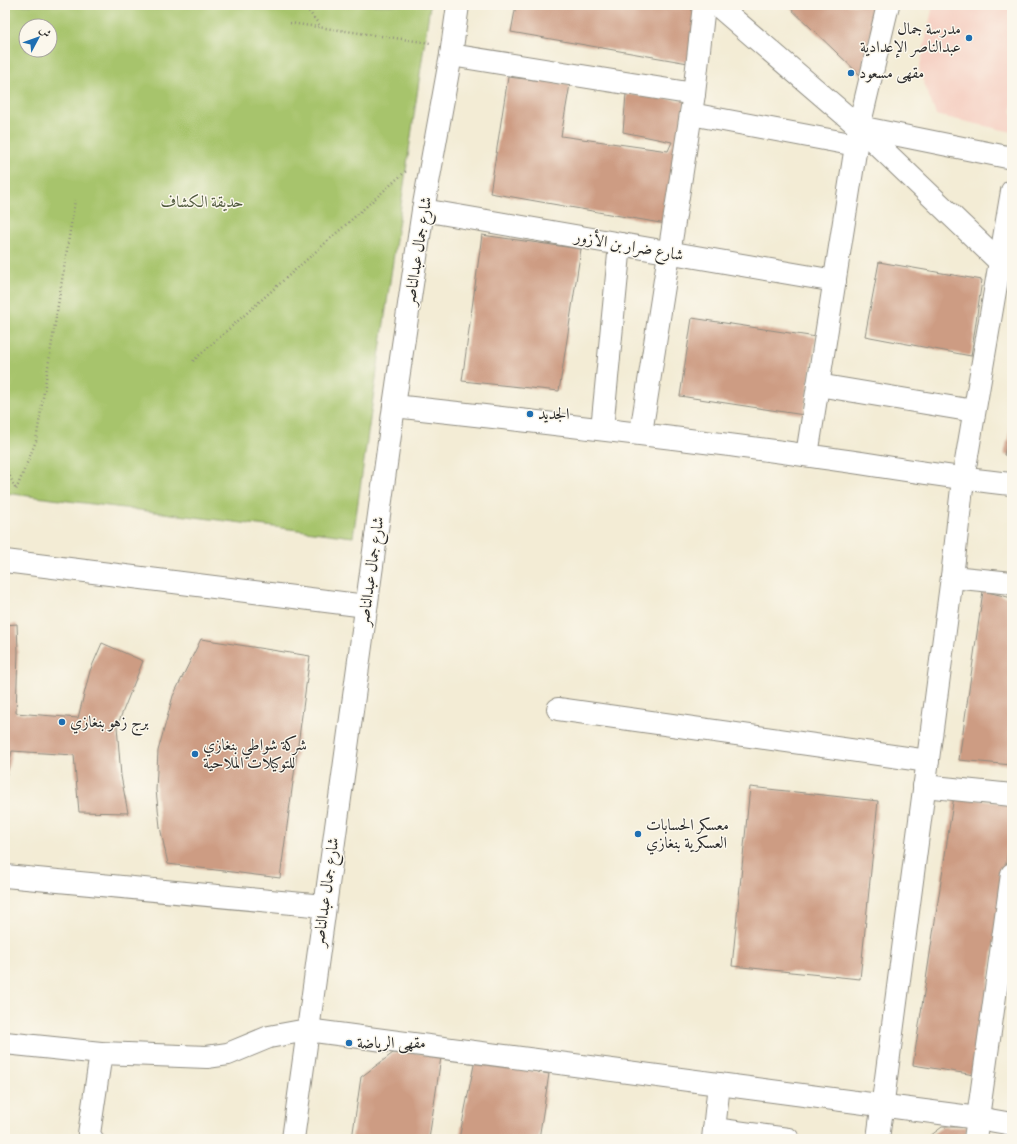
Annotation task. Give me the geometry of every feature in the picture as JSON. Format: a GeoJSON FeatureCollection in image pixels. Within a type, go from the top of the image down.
{"type":"FeatureCollection","features":[{"type":"Feature","properties":{"kind":"street","name":"شارع جمال عبدالناصر"},"geometry":{"type":"LineString","coordinates":[[293,1139],[394,406],[423,210],[452,51],[458,5]]}},
{"type":"Feature","properties":{"kind":"street"},"geometry":{"type":"LineString","coordinates":[[641,433],[692,104],[704,5]]}},
{"type":"Feature","properties":{"kind":"street"},"geometry":{"type":"LineString","coordinates":[[807,455],[858,136],[888,5]]}},
{"type":"Feature","properties":{"kind":"street"},"geometry":{"type":"LineString","coordinates":[[725,8],[858,136],[1000,262]]}},
{"type":"Feature","properties":{"kind":"street"},"geometry":{"type":"LineString","coordinates":[[452,51],[692,104],[858,136],[1012,158]]}},
{"type":"Feature","properties":{"kind":"street"},"geometry":{"type":"LineString","coordinates":[[878,1139],[952,577],[962,479],[1012,191]]}},
{"type":"Feature","properties":{"kind":"street","name":"شارع ضرار بن الأزور"},"geometry":{"type":"LineString","coordinates":[[423,210],[835,281]]}},
{"type":"Feature","properties":{"kind":"street"},"geometry":{"type":"LineString","coordinates":[[602,429],[620,244]]}},
{"type":"Feature","properties":{"kind":"street"},"geometry":{"type":"LineString","coordinates":[[818,385],[974,411]]}},
{"type":"Feature","properties":{"kind":"street"},"geometry":{"type":"LineString","coordinates":[[394,406],[641,433],[807,455],[962,479],[1012,484]]}},
{"type":"Feature","properties":{"kind":"street"},"geometry":{"type":"LineString","coordinates":[[5,561],[366,606]]}},
{"type":"Feature","properties":{"kind":"street"},"geometry":{"type":"LineString","coordinates":[[952,577],[1012,583]]}},
{"type":"Feature","properties":{"kind":"street"},"geometry":{"type":"LineString","coordinates":[[558,709],[928,761]]}},
{"type":"Feature","properties":{"kind":"street"},"geometry":{"type":"LineString","coordinates":[[924,786],[1012,795]]}},
{"type":"Feature","properties":{"kind":"street"},"geometry":{"type":"LineString","coordinates":[[977,1129],[1012,874]]}},
{"type":"Feature","properties":{"kind":"street"},"geometry":{"type":"LineString","coordinates":[[5,876],[324,906]]}},
{"type":"Feature","properties":{"kind":"street"},"geometry":{"type":"LineString","coordinates":[[5,1043],[101,1053],[207,1057],[228,1054],[269,1037],[307,1030],[883,1106],[977,1129],[1012,1124]]}},
{"type":"Feature","properties":{"kind":"street"},"geometry":{"type":"LineString","coordinates":[[92,1139],[89,1134],[101,1053]]}},
{"type":"Feature","properties":{"kind":"street"},"geometry":{"type":"LineString","coordinates":[[719,1084],[714,1134],[788,1139]]}},
{"type":"Feature","properties":{"kind":"path"},"geometry":{"type":"LineString","coordinates":[[304,5],[321,27]]}},
{"type":"Feature","properties":{"kind":"path"},"geometry":{"type":"LineString","coordinates":[[290,23],[321,27],[452,51]]}},
{"type":"Feature","properties":{"kind":"path"},"geometry":{"type":"LineString","coordinates":[[193,361],[435,146]]}},
{"type":"Feature","properties":{"kind":"path"},"geometry":{"type":"LineString","coordinates":[[5,465],[16,490],[36,441],[75,200]]}},
{"type":"Feature","properties":{"kind":"shaded area","name":"مدرسة جمال عبدالناصر الإعدادية"},"geometry":{"type":"Polygon","coordinates":[[[933,5],[1012,5],[1012,132],[936,115],[919,70],[933,5]]]}},
{"type":"Feature","properties":{"kind":"green space","name":"حديقة الكشاف"},"geometry":{"type":"Polygon","coordinates":[[[5,5],[430,5],[353,537],[5,493],[5,5]]]}},
{"type":"Feature","properties":{"kind":"building"},"geometry":{"type":"Polygon","coordinates":[[[516,5],[698,5],[688,63],[511,32],[516,5]]]}},
{"type":"Feature","properties":{"kind":"building"},"geometry":{"type":"Polygon","coordinates":[[[787,5],[878,5],[861,76],[787,5]]]}},
{"type":"Feature","properties":{"kind":"building"},"geometry":{"type":"Polygon","coordinates":[[[508,77],[570,84],[561,136],[668,151],[672,142],[623,132],[626,94],[685,101],[666,224],[490,193],[508,77]]]}},
{"type":"Feature","properties":{"kind":"building"},"geometry":{"type":"Polygon","coordinates":[[[482,235],[581,249],[559,391],[462,381],[482,235]]]}},
{"type":"Feature","properties":{"kind":"building"},"geometry":{"type":"Polygon","coordinates":[[[879,262],[982,280],[971,356],[865,336],[879,262]]]}},
{"type":"Feature","properties":{"kind":"building"},"geometry":{"type":"Polygon","coordinates":[[[692,318],[816,337],[804,415],[680,396],[692,318]]]}},
{"type":"Feature","properties":{"kind":"building"},"geometry":{"type":"Polygon","coordinates":[[[1011,424],[1012,425],[1012,456],[1004,455],[1011,424]]]}},
{"type":"Feature","properties":{"kind":"building"},"geometry":{"type":"Polygon","coordinates":[[[983,591],[1012,598],[1012,765],[959,760],[983,591]]]}},
{"type":"Feature","properties":{"kind":"building","name":"برج زهو بنغازي"},"geometry":{"type":"Polygon","coordinates":[[[17,624],[18,652],[16,713],[78,718],[90,671],[102,643],[143,661],[117,726],[121,776],[128,813],[79,812],[74,755],[12,751],[5,782],[5,625],[17,624]]]}},
{"type":"Feature","properties":{"kind":"building"},"geometry":{"type":"Polygon","coordinates":[[[201,639],[310,656],[280,878],[168,864],[160,827],[156,790],[158,751],[173,696],[201,639]]]}},
{"type":"Feature","properties":{"kind":"building"},"geometry":{"type":"Polygon","coordinates":[[[750,787],[878,801],[860,979],[732,966],[750,787]]]}},
{"type":"Feature","properties":{"kind":"building"},"geometry":{"type":"Polygon","coordinates":[[[954,796],[1012,805],[1012,823],[975,1075],[913,1065],[954,796]]]}},
{"type":"Feature","properties":{"kind":"building"},"geometry":{"type":"Polygon","coordinates":[[[406,1051],[441,1057],[429,1139],[352,1139],[361,1077],[393,1053],[406,1051]]]}},
{"type":"Feature","properties":{"kind":"building"},"geometry":{"type":"Polygon","coordinates":[[[475,1060],[549,1074],[539,1139],[459,1139],[475,1060]]]}},
{"type":"Feature","properties":{"kind":"building"},"geometry":{"type":"Polygon","coordinates":[[[942,1127],[967,1127],[965,1139],[926,1139],[942,1127]]]}},
{"type":"Feature","properties":{"kind":"place","name":"مدرسة جمال عبدالناصر الإعدادية"},"geometry":{"type":"Point","coordinates":[969,38]}},
{"type":"Feature","properties":{"kind":"place","name":"مقهى مسعود"},"geometry":{"type":"Point","coordinates":[851,73]}},
{"type":"Feature","properties":{"kind":"place","name":"الجديد"},"geometry":{"type":"Point","coordinates":[530,414]}},
{"type":"Feature","properties":{"kind":"place","name":"برج زهو بنغازي"},"geometry":{"type":"Point","coordinates":[62,722]}},
{"type":"Feature","properties":{"kind":"place","name":"شركة شواطي بنغازي للتوكيلات الملاحية"},"geometry":{"type":"Point","coordinates":[195,754]}},
{"type":"Feature","properties":{"kind":"place","name":"معسكر الحسابات العسكرية بنغازي"},"geometry":{"type":"Point","coordinates":[638,834]}},
{"type":"Feature","properties":{"kind":"place","name":"مقهى الرياضة"},"geometry":{"type":"Point","coordinates":[349,1043]}}]}
